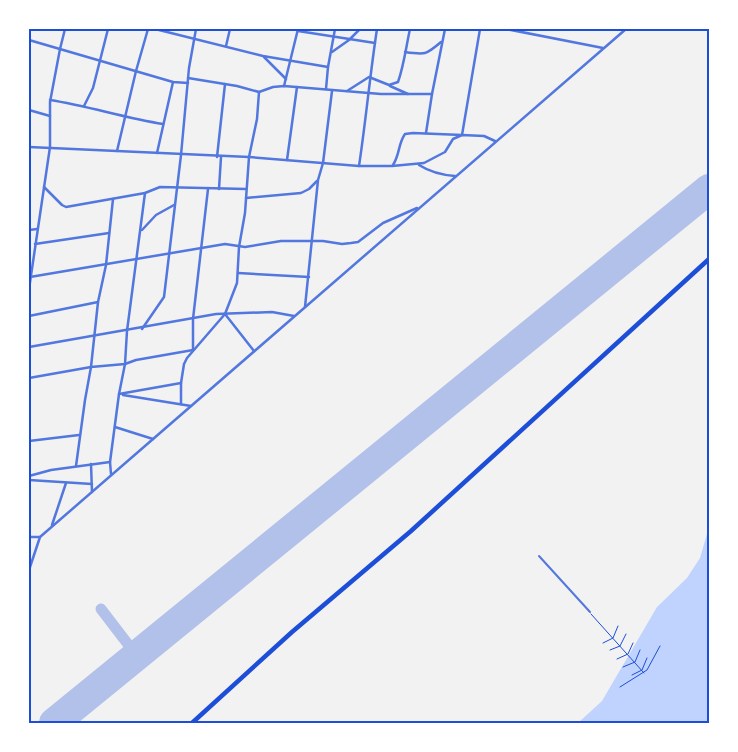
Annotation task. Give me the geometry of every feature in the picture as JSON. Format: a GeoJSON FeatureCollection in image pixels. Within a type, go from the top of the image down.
{"type":"FeatureCollection","features":[{"type":"Feature","properties":{"kind":"highway"},"geometry":{"type":"LineString","coordinates":[[192,723],[292,632],[411,531],[709,259]]}},
{"type":"Feature","properties":{"kind":"street"},"geometry":{"type":"LineString","coordinates":[[29,289],[30,271],[50,147],[50,100],[65,29]]}},
{"type":"Feature","properties":{"kind":"street"},"geometry":{"type":"LineString","coordinates":[[84,106],[92,88],[108,29]]}},
{"type":"Feature","properties":{"kind":"street"},"geometry":{"type":"LineString","coordinates":[[117,152],[148,29]]}},
{"type":"Feature","properties":{"kind":"street"},"geometry":{"type":"LineString","coordinates":[[155,29],[263,56],[328,67]]}},
{"type":"Feature","properties":{"kind":"street"},"geometry":{"type":"LineString","coordinates":[[142,328],[164,297],[188,78],[196,29]]}},
{"type":"Feature","properties":{"kind":"street"},"geometry":{"type":"LineString","coordinates":[[226,46],[230,29]]}},
{"type":"Feature","properties":{"kind":"street"},"geometry":{"type":"LineString","coordinates":[[326,90],[335,29]]}},
{"type":"Feature","properties":{"kind":"street"},"geometry":{"type":"LineString","coordinates":[[330,53],[349,40],[360,29]]}},
{"type":"Feature","properties":{"kind":"street"},"geometry":{"type":"LineString","coordinates":[[359,166],[369,77],[378,29]]}},
{"type":"Feature","properties":{"kind":"street"},"geometry":{"type":"LineString","coordinates":[[389,85],[398,82],[404,67],[410,29]]}},
{"type":"Feature","properties":{"kind":"street"},"geometry":{"type":"LineString","coordinates":[[426,133],[445,29]]}},
{"type":"Feature","properties":{"kind":"street"},"geometry":{"type":"LineString","coordinates":[[462,135],[480,29]]}},
{"type":"Feature","properties":{"kind":"street"},"geometry":{"type":"LineString","coordinates":[[506,29],[603,48]]}},
{"type":"Feature","properties":{"kind":"street"},"geometry":{"type":"LineString","coordinates":[[29,570],[40,537],[494,141],[626,29]]}},
{"type":"Feature","properties":{"kind":"street"},"geometry":{"type":"LineString","coordinates":[[284,86],[298,30],[375,43]]}},
{"type":"Feature","properties":{"kind":"street"},"geometry":{"type":"LineString","coordinates":[[29,40],[173,82],[188,83]]}},
{"type":"Feature","properties":{"kind":"street"},"geometry":{"type":"LineString","coordinates":[[405,52],[422,55],[432,50],[442,41]]}},
{"type":"Feature","properties":{"kind":"street"},"geometry":{"type":"LineString","coordinates":[[263,56],[286,79]]}},
{"type":"Feature","properties":{"kind":"street"},"geometry":{"type":"LineString","coordinates":[[369,77],[409,94]]}},
{"type":"Feature","properties":{"kind":"street"},"geometry":{"type":"LineString","coordinates":[[345,92],[369,77]]}},
{"type":"Feature","properties":{"kind":"street"},"geometry":{"type":"LineString","coordinates":[[188,78],[259,92],[268,88],[284,86],[368,94],[432,94]]}},
{"type":"Feature","properties":{"kind":"street"},"geometry":{"type":"LineString","coordinates":[[157,153],[173,82]]}},
{"type":"Feature","properties":{"kind":"street"},"geometry":{"type":"LineString","coordinates":[[219,189],[219,157],[225,84]]}},
{"type":"Feature","properties":{"kind":"street"},"geometry":{"type":"LineString","coordinates":[[287,160],[297,87]]}},
{"type":"Feature","properties":{"kind":"street"},"geometry":{"type":"LineString","coordinates":[[305,307],[318,180],[323,163],[332,91]]}},
{"type":"Feature","properties":{"kind":"street"},"geometry":{"type":"LineString","coordinates":[[182,405],[181,383],[184,364],[225,314],[236,289],[249,157],[257,119],[259,92]]}},
{"type":"Feature","properties":{"kind":"street"},"geometry":{"type":"LineString","coordinates":[[50,100],[163,124]]}},
{"type":"Feature","properties":{"kind":"street"},"geometry":{"type":"LineString","coordinates":[[29,110],[50,116]]}},
{"type":"Feature","properties":{"kind":"street"},"geometry":{"type":"LineString","coordinates":[[392,166],[399,156],[401,140],[404,134],[426,133],[484,136],[494,141]]}},
{"type":"Feature","properties":{"kind":"street"},"geometry":{"type":"LineString","coordinates":[[29,147],[249,157],[359,166],[392,166],[419,165],[445,152],[453,139],[462,135]]}},
{"type":"Feature","properties":{"kind":"street"},"geometry":{"type":"LineString","coordinates":[[419,165],[441,174],[455,176]]}},
{"type":"Feature","properties":{"kind":"street"},"geometry":{"type":"LineString","coordinates":[[246,198],[301,193],[318,180]]}},
{"type":"Feature","properties":{"kind":"street"},"geometry":{"type":"LineString","coordinates":[[44,187],[66,208],[145,193],[158,188],[246,189]]}},
{"type":"Feature","properties":{"kind":"street"},"geometry":{"type":"LineString","coordinates":[[194,350],[193,319],[208,189]]}},
{"type":"Feature","properties":{"kind":"street"},"geometry":{"type":"LineString","coordinates":[[110,475],[110,462],[125,364],[127,331],[138,260],[145,193]]}},
{"type":"Feature","properties":{"kind":"street"},"geometry":{"type":"LineString","coordinates":[[76,466],[91,367],[98,302],[106,265],[113,199]]}},
{"type":"Feature","properties":{"kind":"street"},"geometry":{"type":"LineString","coordinates":[[141,231],[156,215],[174,204]]}},
{"type":"Feature","properties":{"kind":"street"},"geometry":{"type":"LineString","coordinates":[[30,277],[225,244],[239,247],[281,241],[312,241],[342,244],[358,242],[384,224],[421,206]]}},
{"type":"Feature","properties":{"kind":"street"},"geometry":{"type":"LineString","coordinates":[[29,230],[37,229]]}},
{"type":"Feature","properties":{"kind":"street"},"geometry":{"type":"LineString","coordinates":[[35,244],[110,233]]}},
{"type":"Feature","properties":{"kind":"street"},"geometry":{"type":"LineString","coordinates":[[238,273],[308,277]]}},
{"type":"Feature","properties":{"kind":"street"},"geometry":{"type":"LineString","coordinates":[[29,316],[98,302]]}},
{"type":"Feature","properties":{"kind":"street"},"geometry":{"type":"LineString","coordinates":[[29,347],[225,314],[272,312],[294,316]]}},
{"type":"Feature","properties":{"kind":"street"},"geometry":{"type":"LineString","coordinates":[[225,314],[254,351]]}},
{"type":"Feature","properties":{"kind":"street"},"geometry":{"type":"LineString","coordinates":[[29,378],[91,367],[125,364],[136,360],[194,350]]}},
{"type":"Feature","properties":{"kind":"street"},"geometry":{"type":"LineString","coordinates":[[119,394],[181,383]]}},
{"type":"Feature","properties":{"kind":"street"},"geometry":{"type":"LineString","coordinates":[[119,394],[191,406]]}},
{"type":"Feature","properties":{"kind":"street"},"geometry":{"type":"LineString","coordinates":[[115,427],[153,439]]}},
{"type":"Feature","properties":{"kind":"street"},"geometry":{"type":"LineString","coordinates":[[29,442],[80,434]]}},
{"type":"Feature","properties":{"kind":"street"},"geometry":{"type":"LineString","coordinates":[[29,476],[50,470],[110,462]]}},
{"type":"Feature","properties":{"kind":"street"},"geometry":{"type":"LineString","coordinates":[[91,464],[92,492]]}},
{"type":"Feature","properties":{"kind":"street"},"geometry":{"type":"LineString","coordinates":[[29,480],[92,484]]}},
{"type":"Feature","properties":{"kind":"street"},"geometry":{"type":"LineString","coordinates":[[52,527],[66,483]]}},
{"type":"Feature","properties":{"kind":"street"},"geometry":{"type":"LineString","coordinates":[[29,537],[40,537]]}},
{"type":"Feature","properties":{"kind":"street"},"geometry":{"type":"LineString","coordinates":[[539,556],[590,612]]}},
{"type":"Feature","properties":{"kind":"path"},"geometry":{"type":"LineString","coordinates":[[590,612],[644,673]]}},
{"type":"Feature","properties":{"kind":"path"},"geometry":{"type":"LineString","coordinates":[[603,643],[613,638],[618,626]]}},
{"type":"Feature","properties":{"kind":"path"},"geometry":{"type":"LineString","coordinates":[[610,650],[620,646],[626,634]]}},
{"type":"Feature","properties":{"kind":"path"},"geometry":{"type":"LineString","coordinates":[[617,659],[628,654],[632,643]]}},
{"type":"Feature","properties":{"kind":"path"},"geometry":{"type":"LineString","coordinates":[[620,687],[644,673],[660,646]]}},
{"type":"Feature","properties":{"kind":"path"},"geometry":{"type":"LineString","coordinates":[[623,667],[635,662],[640,650]]}},
{"type":"Feature","properties":{"kind":"path"},"geometry":{"type":"LineString","coordinates":[[632,675],[642,670],[647,658]]}},
{"type":"Feature","properties":{"kind":"water"},"geometry":{"type":"Polygon","coordinates":[[[709,527],[709,723],[578,723],[602,701],[657,607],[687,578],[700,558],[709,527]]]}},
{"type":"Feature","properties":{"kind":"taxiway"},"geometry":{"type":"LineString","coordinates":[[101,609],[137,656]]}},
{"type":"Feature","properties":{"kind":"runway"},"geometry":{"type":"LineString","coordinates":[[54,723],[709,189]]}}]}
